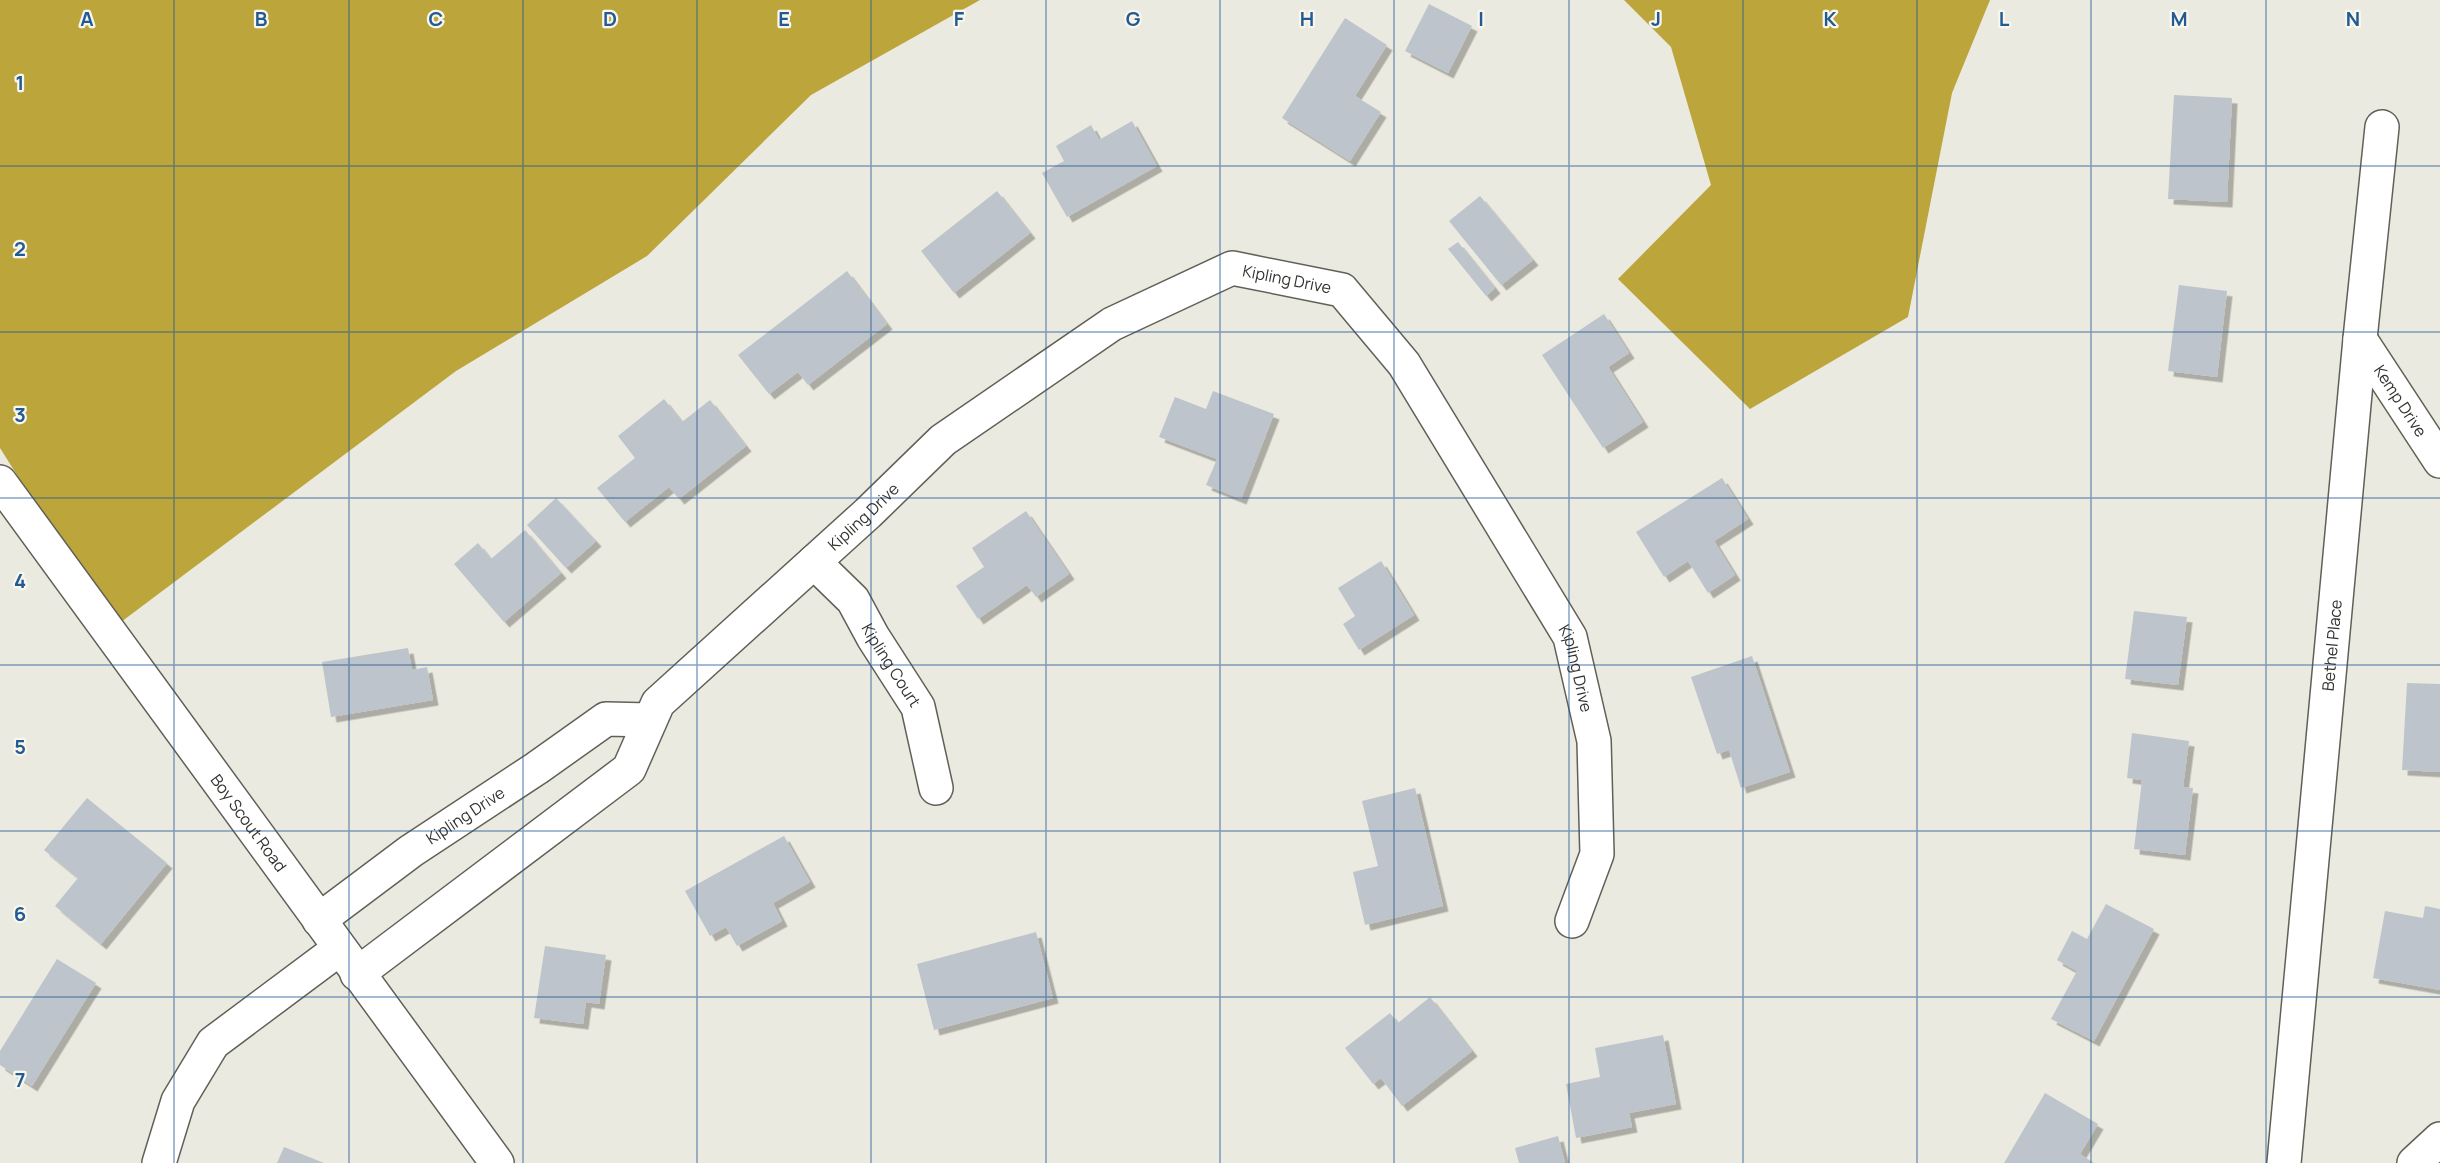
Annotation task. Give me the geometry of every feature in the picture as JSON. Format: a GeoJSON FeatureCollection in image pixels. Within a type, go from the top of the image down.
{"type":"FeatureCollection","features":[{"type":"Feature","properties":{"kind":"street","name":"Bethel Place"},"geometry":{"type":"LineString","coordinates":[[2284,1163],[2360,339],[2382,127]]}},
{"type":"Feature","properties":{"kind":"street","name":"Kipling Drive"},"geometry":{"type":"LineString","coordinates":[[159,1163],[178,1101],[213,1042],[348,962],[629,769],[658,703],[814,562],[943,440],[1112,324],[1232,268],[1342,290],[1404,364],[1570,637],[1594,741],[1596,854],[1572,921]]}},
{"type":"Feature","properties":{"kind":"street","name":"Kemp Drive"},"geometry":{"type":"LineString","coordinates":[[2360,339],[2440,461]]}},
{"type":"Feature","properties":{"kind":"street","name":"Boy Scout Road"},"geometry":{"type":"LineString","coordinates":[[0,482],[348,962],[497,1163]]}},
{"type":"Feature","properties":{"kind":"street","name":"Kipling Court"},"geometry":{"type":"LineString","coordinates":[[814,562],[852,600],[918,707],[936,788]]}},
{"type":"Feature","properties":{"kind":"street","name":"Kipling Drive"},"geometry":{"type":"LineString","coordinates":[[319,920],[411,851],[537,768],[606,719],[650,720]]}},
{"type":"Feature","properties":{"kind":"street"},"geometry":{"type":"LineString","coordinates":[[2414,1163],[2440,1139]]}},
{"type":"Feature","properties":{"kind":"shaded area"},"geometry":{"type":"Polygon","coordinates":[[[0,0],[980,0],[811,95],[647,256],[456,371],[113,628],[0,448],[0,0]]]}},
{"type":"Feature","properties":{"kind":"shaded area"},"geometry":{"type":"Polygon","coordinates":[[[1624,0],[1990,0],[1952,93],[1908,317],[1750,409],[1618,279],[1711,185],[1671,47],[1624,0]]]}},
{"type":"Feature","properties":{"kind":"building"},"geometry":{"type":"Polygon","coordinates":[[[1429,4],[1472,26],[1448,73],[1405,51],[1429,4]]]}},
{"type":"Feature","properties":{"kind":"building"},"geometry":{"type":"Polygon","coordinates":[[[1345,18],[1387,45],[1355,96],[1381,112],[1350,161],[1282,118],[1345,18]]]}},
{"type":"Feature","properties":{"kind":"building"},"geometry":{"type":"Polygon","coordinates":[[[2174,95],[2232,98],[2227,202],[2168,199],[2174,95]]]}},
{"type":"Feature","properties":{"kind":"building"},"geometry":{"type":"Polygon","coordinates":[[[1132,121],[1157,166],[1067,217],[1042,173],[1064,161],[1056,146],[1091,125],[1099,140],[1132,121]]]}},
{"type":"Feature","properties":{"kind":"building"},"geometry":{"type":"Polygon","coordinates":[[[997,191],[1030,233],[954,293],[921,251],[997,191]]]}},
{"type":"Feature","properties":{"kind":"building"},"geometry":{"type":"Polygon","coordinates":[[[1480,196],[1533,260],[1501,285],[1449,221],[1480,196]]]}},
{"type":"Feature","properties":{"kind":"building"},"geometry":{"type":"Polygon","coordinates":[[[1458,242],[1495,288],[1486,296],[1448,249],[1458,242]]]}},
{"type":"Feature","properties":{"kind":"building"},"geometry":{"type":"Polygon","coordinates":[[[847,271],[887,324],[808,385],[798,372],[769,394],[738,355],[847,271]]]}},
{"type":"Feature","properties":{"kind":"building"},"geometry":{"type":"Polygon","coordinates":[[[2179,285],[2227,291],[2217,377],[2168,371],[2179,285]]]}},
{"type":"Feature","properties":{"kind":"building"},"geometry":{"type":"Polygon","coordinates":[[[1604,314],[1629,353],[1608,367],[1643,422],[1603,448],[1542,355],[1604,314]]]}},
{"type":"Feature","properties":{"kind":"building"},"geometry":{"type":"Polygon","coordinates":[[[1213,391],[1274,414],[1241,499],[1206,485],[1217,459],[1159,437],[1175,397],[1206,409],[1213,391]]]}},
{"type":"Feature","properties":{"kind":"building"},"geometry":{"type":"Polygon","coordinates":[[[664,399],[682,422],[710,400],[746,446],[679,499],[669,487],[625,522],[597,488],[635,458],[618,436],[664,399]]]}},
{"type":"Feature","properties":{"kind":"building"},"geometry":{"type":"Polygon","coordinates":[[[1722,478],[1748,519],[1714,541],[1735,575],[1708,593],[1688,561],[1664,577],[1636,532],[1722,478]]]}},
{"type":"Feature","properties":{"kind":"building"},"geometry":{"type":"Polygon","coordinates":[[[556,498],[596,541],[566,568],[527,525],[556,498]]]}},
{"type":"Feature","properties":{"kind":"building"},"geometry":{"type":"Polygon","coordinates":[[[1026,511],[1069,574],[1036,597],[1027,585],[978,619],[956,586],[984,567],[972,548],[1026,511]]]}},
{"type":"Feature","properties":{"kind":"building"},"geometry":{"type":"Polygon","coordinates":[[[525,530],[561,573],[504,622],[454,564],[478,543],[491,559],[525,530]]]}},
{"type":"Feature","properties":{"kind":"building"},"geometry":{"type":"Polygon","coordinates":[[[1381,561],[1414,615],[1359,650],[1343,624],[1355,616],[1338,588],[1381,561]]]}},
{"type":"Feature","properties":{"kind":"building"},"geometry":{"type":"Polygon","coordinates":[[[2134,611],[2187,617],[2178,685],[2125,679],[2134,611]]]}},
{"type":"Feature","properties":{"kind":"building"},"geometry":{"type":"Polygon","coordinates":[[[408,648],[412,670],[427,667],[433,700],[331,717],[322,662],[408,648]]]}},
{"type":"Feature","properties":{"kind":"building"},"geometry":{"type":"Polygon","coordinates":[[[1752,656],[1790,772],[1741,788],[1729,750],[1717,754],[1691,677],[1752,656]]]}},
{"type":"Feature","properties":{"kind":"building"},"geometry":{"type":"Polygon","coordinates":[[[2407,683],[2440,684],[2440,772],[2402,770],[2407,683]]]}},
{"type":"Feature","properties":{"kind":"building"},"geometry":{"type":"Polygon","coordinates":[[[2132,733],[2189,741],[2183,787],[2193,788],[2185,855],[2134,849],[2142,780],[2127,778],[2132,733]]]}},
{"type":"Feature","properties":{"kind":"building"},"geometry":{"type":"Polygon","coordinates":[[[1415,788],[1443,906],[1365,925],[1353,872],[1378,866],[1362,801],[1415,788]]]}},
{"type":"Feature","properties":{"kind":"building"},"geometry":{"type":"Polygon","coordinates":[[[87,798],[167,863],[101,944],[55,906],[78,878],[44,850],[87,798]]]}},
{"type":"Feature","properties":{"kind":"building"},"geometry":{"type":"Polygon","coordinates":[[[784,836],[810,882],[773,903],[782,921],[737,946],[726,927],[710,936],[685,891],[784,836]]]}},
{"type":"Feature","properties":{"kind":"building"},"geometry":{"type":"Polygon","coordinates":[[[2106,904],[2154,929],[2094,1041],[2051,1019],[2077,971],[2057,960],[2072,931],[2087,939],[2106,904]]]}},
{"type":"Feature","properties":{"kind":"building"},"geometry":{"type":"Polygon","coordinates":[[[2425,906],[2440,909],[2440,990],[2373,978],[2385,911],[2423,918],[2425,906]]]}},
{"type":"Feature","properties":{"kind":"building"},"geometry":{"type":"Polygon","coordinates":[[[1036,932],[1053,998],[934,1030],[917,964],[1036,932]]]}},
{"type":"Feature","properties":{"kind":"building"},"geometry":{"type":"Polygon","coordinates":[[[545,946],[606,955],[599,1004],[586,1002],[583,1024],[534,1018],[545,946]]]}},
{"type":"Feature","properties":{"kind":"building"},"geometry":{"type":"Polygon","coordinates":[[[57,959],[96,983],[32,1086],[0,1065],[0,1051],[57,959]]]}},
{"type":"Feature","properties":{"kind":"building"},"geometry":{"type":"Polygon","coordinates":[[[1430,997],[1472,1051],[1402,1106],[1381,1078],[1373,1084],[1345,1048],[1390,1013],[1398,1023],[1430,997]]]}},
{"type":"Feature","properties":{"kind":"building"},"geometry":{"type":"Polygon","coordinates":[[[1663,1035],[1676,1104],[1629,1113],[1632,1127],[1576,1138],[1566,1084],[1600,1077],[1595,1048],[1663,1035]]]}},
{"type":"Feature","properties":{"kind":"building"},"geometry":{"type":"Polygon","coordinates":[[[2045,1093],[2098,1124],[2080,1154],[2094,1163],[2004,1163],[2045,1093]]]}},
{"type":"Feature","properties":{"kind":"building"},"geometry":{"type":"Polygon","coordinates":[[[1558,1136],[1565,1163],[1519,1163],[1515,1148],[1558,1136]]]}},
{"type":"Feature","properties":{"kind":"building"},"geometry":{"type":"Polygon","coordinates":[[[284,1147],[324,1163],[277,1163],[284,1147]]]}}]}
